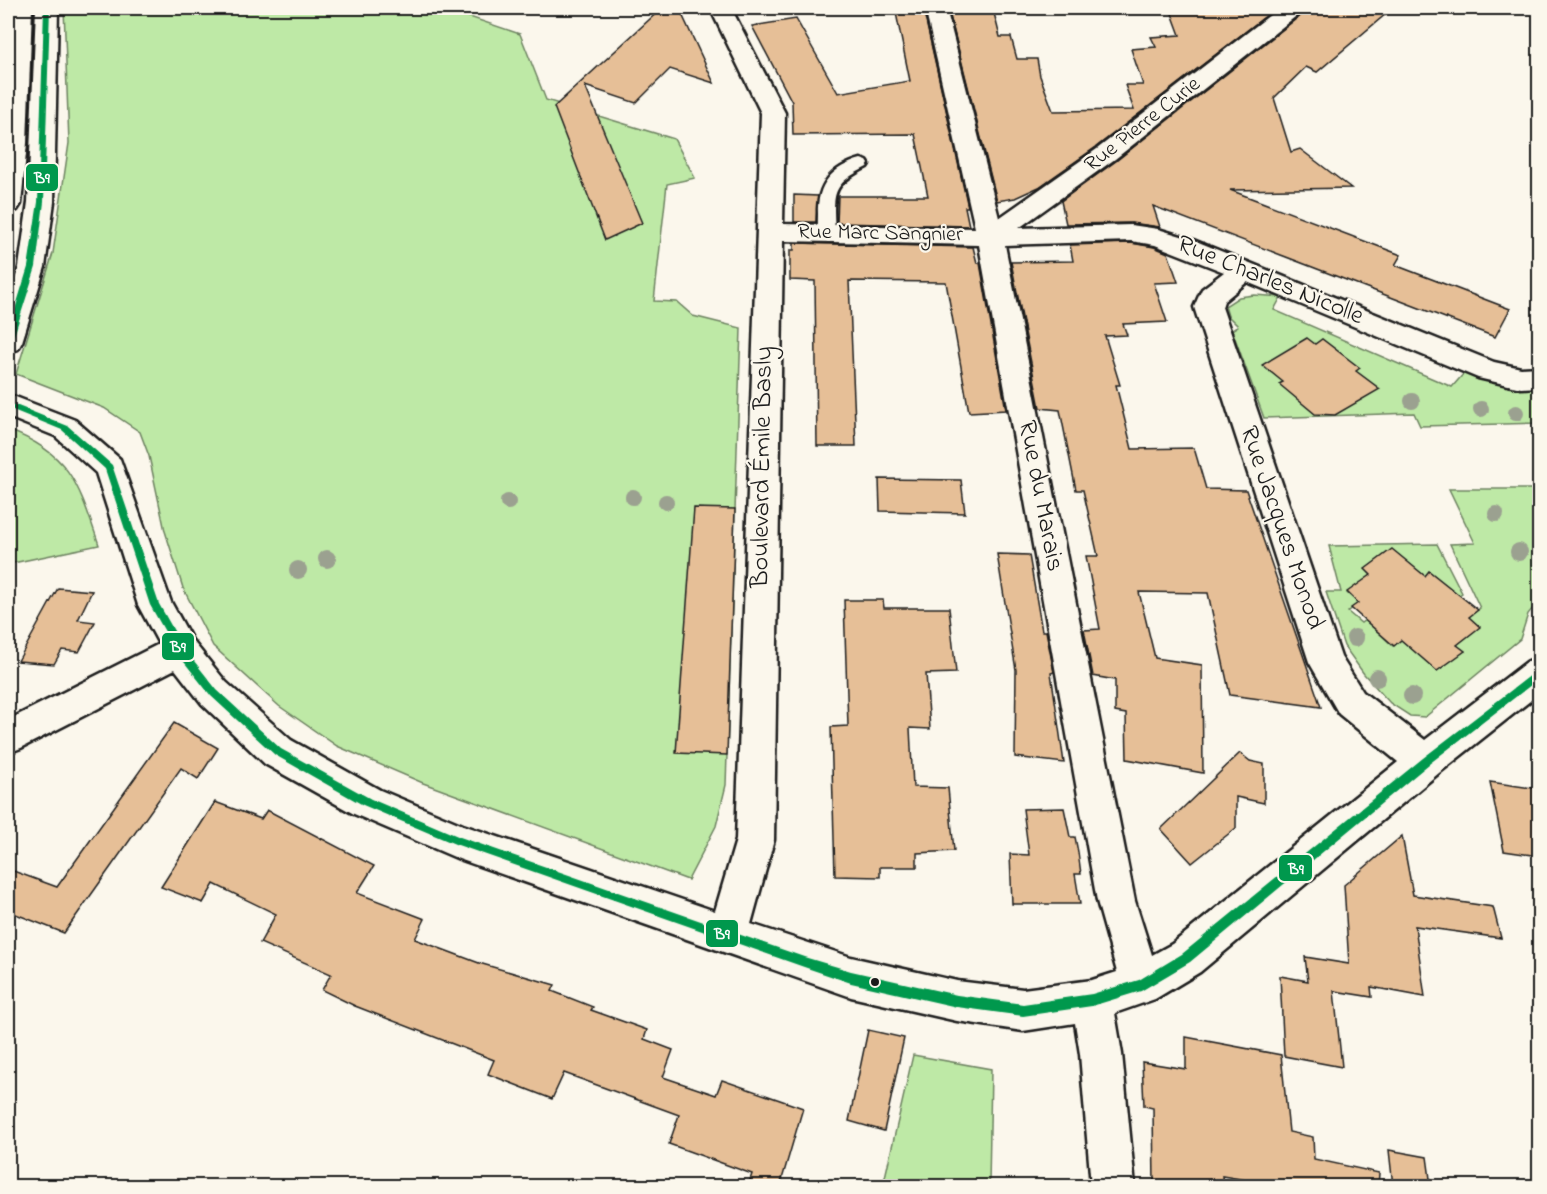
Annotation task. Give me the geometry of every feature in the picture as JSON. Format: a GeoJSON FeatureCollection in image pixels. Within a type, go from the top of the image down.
{"type":"FeatureCollection","features":[{"type":"Feature","properties":{"kind":"street"},"geometry":{"type":"LineString","coordinates":[[8,204],[15,143],[21,8]]}},
{"type":"Feature","properties":{"kind":"street"},"geometry":{"type":"LineString","coordinates":[[8,342],[32,267],[41,202],[47,8]]}},
{"type":"Feature","properties":{"kind":"street","name":"Boulevard Émile Basly"},"geometry":{"type":"LineString","coordinates":[[721,8],[773,113],[765,341],[755,840],[728,935]]}},
{"type":"Feature","properties":{"kind":"street","name":"Rue du Marais"},"geometry":{"type":"LineString","coordinates":[[935,8],[990,236],[1116,902],[1142,985]]}},
{"type":"Feature","properties":{"kind":"street","name":"Rue Pierre Curie"},"geometry":{"type":"LineString","coordinates":[[990,236],[1042,202],[1151,120],[1292,8]]}},
{"type":"Feature","properties":{"kind":"street","name":"Rue Marc Sangnier"},"geometry":{"type":"LineString","coordinates":[[770,232],[990,236]]}},
{"type":"Feature","properties":{"kind":"street","name":"Rue Charles Nicolle"},"geometry":{"type":"LineString","coordinates":[[990,236],[1146,234],[1169,240],[1488,371],[1521,378],[1539,377]]}},
{"type":"Feature","properties":{"kind":"street","name":"Rue Jacques Monod"},"geometry":{"type":"LineString","coordinates":[[1243,271],[1212,296],[1208,307],[1326,662],[1352,704],[1390,736],[1426,761]]}},
{"type":"Feature","properties":{"kind":"street"},"geometry":{"type":"LineString","coordinates":[[8,405],[66,428],[109,467],[155,605],[180,650],[214,693],[278,752],[367,802],[459,841],[851,977],[957,1001],[1023,1010],[1092,1000],[1142,985],[1186,957],[1539,672]]}},
{"type":"Feature","properties":{"kind":"street"},"geometry":{"type":"LineString","coordinates":[[8,737],[180,650]]}},
{"type":"Feature","properties":{"kind":"street"},"geometry":{"type":"LineString","coordinates":[[1092,1000],[1101,1054],[1113,1186]]}},
{"type":"Feature","properties":{"kind":"lane"},"geometry":{"type":"LineString","coordinates":[[828,233],[826,194],[832,180],[861,164]]}},
{"type":"Feature","properties":{"kind":"green space"},"geometry":{"type":"Polygon","coordinates":[[[64,8],[443,8],[520,34],[546,100],[674,139],[695,178],[667,184],[654,301],[677,302],[693,316],[741,328],[726,785],[716,826],[688,880],[423,783],[337,746],[279,706],[213,646],[183,588],[165,531],[149,456],[140,432],[104,408],[16,374],[53,253],[69,143],[64,8]]]}},
{"type":"Feature","properties":{"kind":"green space"},"geometry":{"type":"Polygon","coordinates":[[[1254,295],[1281,297],[1274,310],[1452,387],[1466,371],[1502,383],[1539,387],[1539,423],[1420,426],[1414,413],[1264,418],[1232,330],[1238,326],[1228,316],[1225,306],[1239,297],[1254,295]]]}},
{"type":"Feature","properties":{"kind":"green space"},"geometry":{"type":"Polygon","coordinates":[[[8,430],[46,449],[70,474],[85,505],[99,545],[8,564],[8,430]]]}},
{"type":"Feature","properties":{"kind":"green space"},"geometry":{"type":"Polygon","coordinates":[[[1449,489],[1539,489],[1539,601],[1528,614],[1520,639],[1425,717],[1410,716],[1390,703],[1364,674],[1344,646],[1326,592],[1341,592],[1329,546],[1437,544],[1462,593],[1459,595],[1429,571],[1425,576],[1392,550],[1366,569],[1371,575],[1347,593],[1358,603],[1348,612],[1361,623],[1365,620],[1393,646],[1401,640],[1464,651],[1457,645],[1469,617],[1480,608],[1450,544],[1475,543],[1449,489]]]}},
{"type":"Feature","properties":{"kind":"green space"},"geometry":{"type":"Polygon","coordinates":[[[913,1055],[991,1069],[989,1186],[883,1186],[913,1055]]]}},
{"type":"Feature","properties":{"kind":"building"},"geometry":{"type":"Polygon","coordinates":[[[662,8],[679,8],[714,83],[670,69],[636,103],[585,86],[642,223],[605,240],[554,107],[662,8]]]}},
{"type":"Feature","properties":{"kind":"building"},"geometry":{"type":"Polygon","coordinates":[[[895,8],[923,8],[968,207],[965,207],[969,226],[837,223],[838,196],[928,196],[915,134],[793,135],[792,102],[752,26],[796,19],[838,93],[910,81],[895,8]]]}},
{"type":"Feature","properties":{"kind":"building"},"geometry":{"type":"Polygon","coordinates":[[[948,8],[993,9],[1000,37],[1011,37],[1017,59],[1037,59],[1040,76],[1053,111],[1134,110],[1125,85],[1143,85],[1131,49],[1156,47],[1151,37],[1180,35],[1170,8],[1276,8],[1096,147],[1039,187],[1015,198],[997,201],[948,8]]]}},
{"type":"Feature","properties":{"kind":"building"},"geometry":{"type":"Polygon","coordinates":[[[1304,8],[1393,8],[1317,72],[1306,67],[1274,98],[1291,152],[1300,149],[1351,188],[1230,190],[1401,255],[1395,265],[1510,309],[1495,337],[1153,206],[1160,227],[1131,223],[1066,224],[1061,201],[1116,161],[1301,15],[1304,8]]]}},
{"type":"Feature","properties":{"kind":"building"},"geometry":{"type":"Polygon","coordinates":[[[794,195],[818,196],[816,222],[794,222],[794,195]]]}},
{"type":"Feature","properties":{"kind":"building"},"geometry":{"type":"Polygon","coordinates":[[[794,243],[973,247],[977,263],[980,263],[1006,410],[969,412],[946,282],[849,281],[856,446],[817,446],[815,281],[790,280],[790,250],[794,250],[794,243]]]}},
{"type":"Feature","properties":{"kind":"building"},"geometry":{"type":"Polygon","coordinates":[[[1131,243],[1154,247],[1168,253],[1178,282],[1154,283],[1167,322],[1123,324],[1127,335],[1105,336],[1120,385],[1116,385],[1132,449],[1194,448],[1206,489],[1246,490],[1321,707],[1230,695],[1208,593],[1139,592],[1155,658],[1202,665],[1203,773],[1127,759],[1126,714],[1115,712],[1115,680],[1093,676],[1084,630],[1100,629],[1086,556],[1098,556],[1083,490],[1076,490],[1060,410],[1040,408],[1011,262],[1073,261],[1070,245],[1131,243]]]}},
{"type":"Feature","properties":{"kind":"building"},"geometry":{"type":"Polygon","coordinates":[[[1307,338],[1315,344],[1322,339],[1360,368],[1356,371],[1380,389],[1335,415],[1315,414],[1279,384],[1283,382],[1262,365],[1307,338]]]}},
{"type":"Feature","properties":{"kind":"building"},"geometry":{"type":"Polygon","coordinates":[[[879,479],[961,480],[965,513],[880,511],[879,479]]]}},
{"type":"Feature","properties":{"kind":"building"},"geometry":{"type":"Polygon","coordinates":[[[694,508],[735,509],[727,755],[676,753],[694,508]]]}},
{"type":"Feature","properties":{"kind":"building"},"geometry":{"type":"Polygon","coordinates":[[[1392,549],[1425,576],[1429,571],[1478,610],[1469,617],[1480,627],[1457,645],[1465,651],[1437,671],[1401,640],[1394,646],[1351,608],[1358,603],[1347,592],[1371,575],[1365,569],[1392,549]]]}},
{"type":"Feature","properties":{"kind":"building"},"geometry":{"type":"Polygon","coordinates":[[[997,554],[1029,555],[1042,631],[1046,631],[1054,672],[1051,673],[1064,763],[1015,757],[1016,670],[997,554]]]}},
{"type":"Feature","properties":{"kind":"building"},"geometry":{"type":"Polygon","coordinates":[[[58,588],[92,591],[78,620],[95,622],[79,652],[62,650],[54,664],[18,661],[58,588]]]}},
{"type":"Feature","properties":{"kind":"building"},"geometry":{"type":"Polygon","coordinates":[[[844,600],[883,600],[884,608],[949,608],[956,673],[926,674],[930,729],[910,728],[913,787],[948,788],[954,851],[917,853],[917,867],[880,867],[880,877],[835,876],[831,727],[848,726],[844,600]]]}},
{"type":"Feature","properties":{"kind":"building"},"geometry":{"type":"Polygon","coordinates":[[[174,723],[218,748],[198,779],[181,768],[64,933],[8,911],[8,869],[57,887],[174,723]]]}},
{"type":"Feature","properties":{"kind":"building"},"geometry":{"type":"Polygon","coordinates":[[[1240,753],[1250,761],[1264,764],[1264,803],[1236,797],[1236,828],[1192,863],[1161,829],[1240,753]]]}},
{"type":"Feature","properties":{"kind":"building"},"geometry":{"type":"Polygon","coordinates":[[[1490,782],[1539,789],[1539,856],[1504,851],[1490,782]]]}},
{"type":"Feature","properties":{"kind":"building"},"geometry":{"type":"Polygon","coordinates":[[[215,802],[261,819],[267,810],[374,866],[357,893],[425,919],[415,939],[479,963],[555,985],[552,991],[593,1007],[591,1010],[647,1030],[644,1039],[673,1050],[663,1077],[716,1095],[722,1080],[803,1108],[780,1186],[748,1186],[752,1174],[669,1144],[679,1115],[564,1073],[552,1099],[488,1074],[494,1060],[355,1006],[322,990],[331,974],[260,943],[276,914],[214,884],[203,903],[161,887],[215,802]]]}},
{"type":"Feature","properties":{"kind":"building"},"geometry":{"type":"Polygon","coordinates":[[[1064,808],[1070,837],[1075,837],[1078,852],[1081,874],[1075,874],[1080,904],[1012,904],[1010,854],[1029,855],[1023,809],[1064,808]]]}},
{"type":"Feature","properties":{"kind":"building"},"geometry":{"type":"Polygon","coordinates":[[[1402,836],[1413,895],[1493,907],[1501,938],[1415,926],[1425,997],[1371,987],[1372,997],[1334,991],[1342,1067],[1284,1056],[1280,976],[1308,981],[1305,957],[1349,964],[1344,885],[1402,836]]]}},
{"type":"Feature","properties":{"kind":"building"},"geometry":{"type":"Polygon","coordinates":[[[868,1030],[904,1038],[884,1131],[849,1121],[868,1030]]]}},
{"type":"Feature","properties":{"kind":"building"},"geometry":{"type":"Polygon","coordinates":[[[1186,1037],[1281,1055],[1289,1132],[1313,1137],[1314,1159],[1379,1173],[1378,1186],[1282,1186],[1222,1176],[1223,1186],[1154,1186],[1153,1108],[1144,1106],[1142,1062],[1186,1069],[1186,1037]]]}},
{"type":"Feature","properties":{"kind":"building"},"geometry":{"type":"Polygon","coordinates":[[[1389,1150],[1427,1157],[1431,1186],[1393,1186],[1389,1150]]]}},
{"type":"Feature","properties":{"kind":"transit line","name":"B9"},"geometry":{"type":"LineString","coordinates":[[8,342],[32,267],[41,202],[47,8]]}},
{"type":"Feature","properties":{"kind":"transit line","name":"B9"},"geometry":{"type":"LineString","coordinates":[[8,405],[65,428],[109,467],[155,605],[180,650],[214,693],[278,752],[367,802],[459,841],[804,962],[851,977],[957,1001],[1023,1010],[1092,1000],[1141,985],[1186,958],[1426,761],[1540,672]]}}]}
